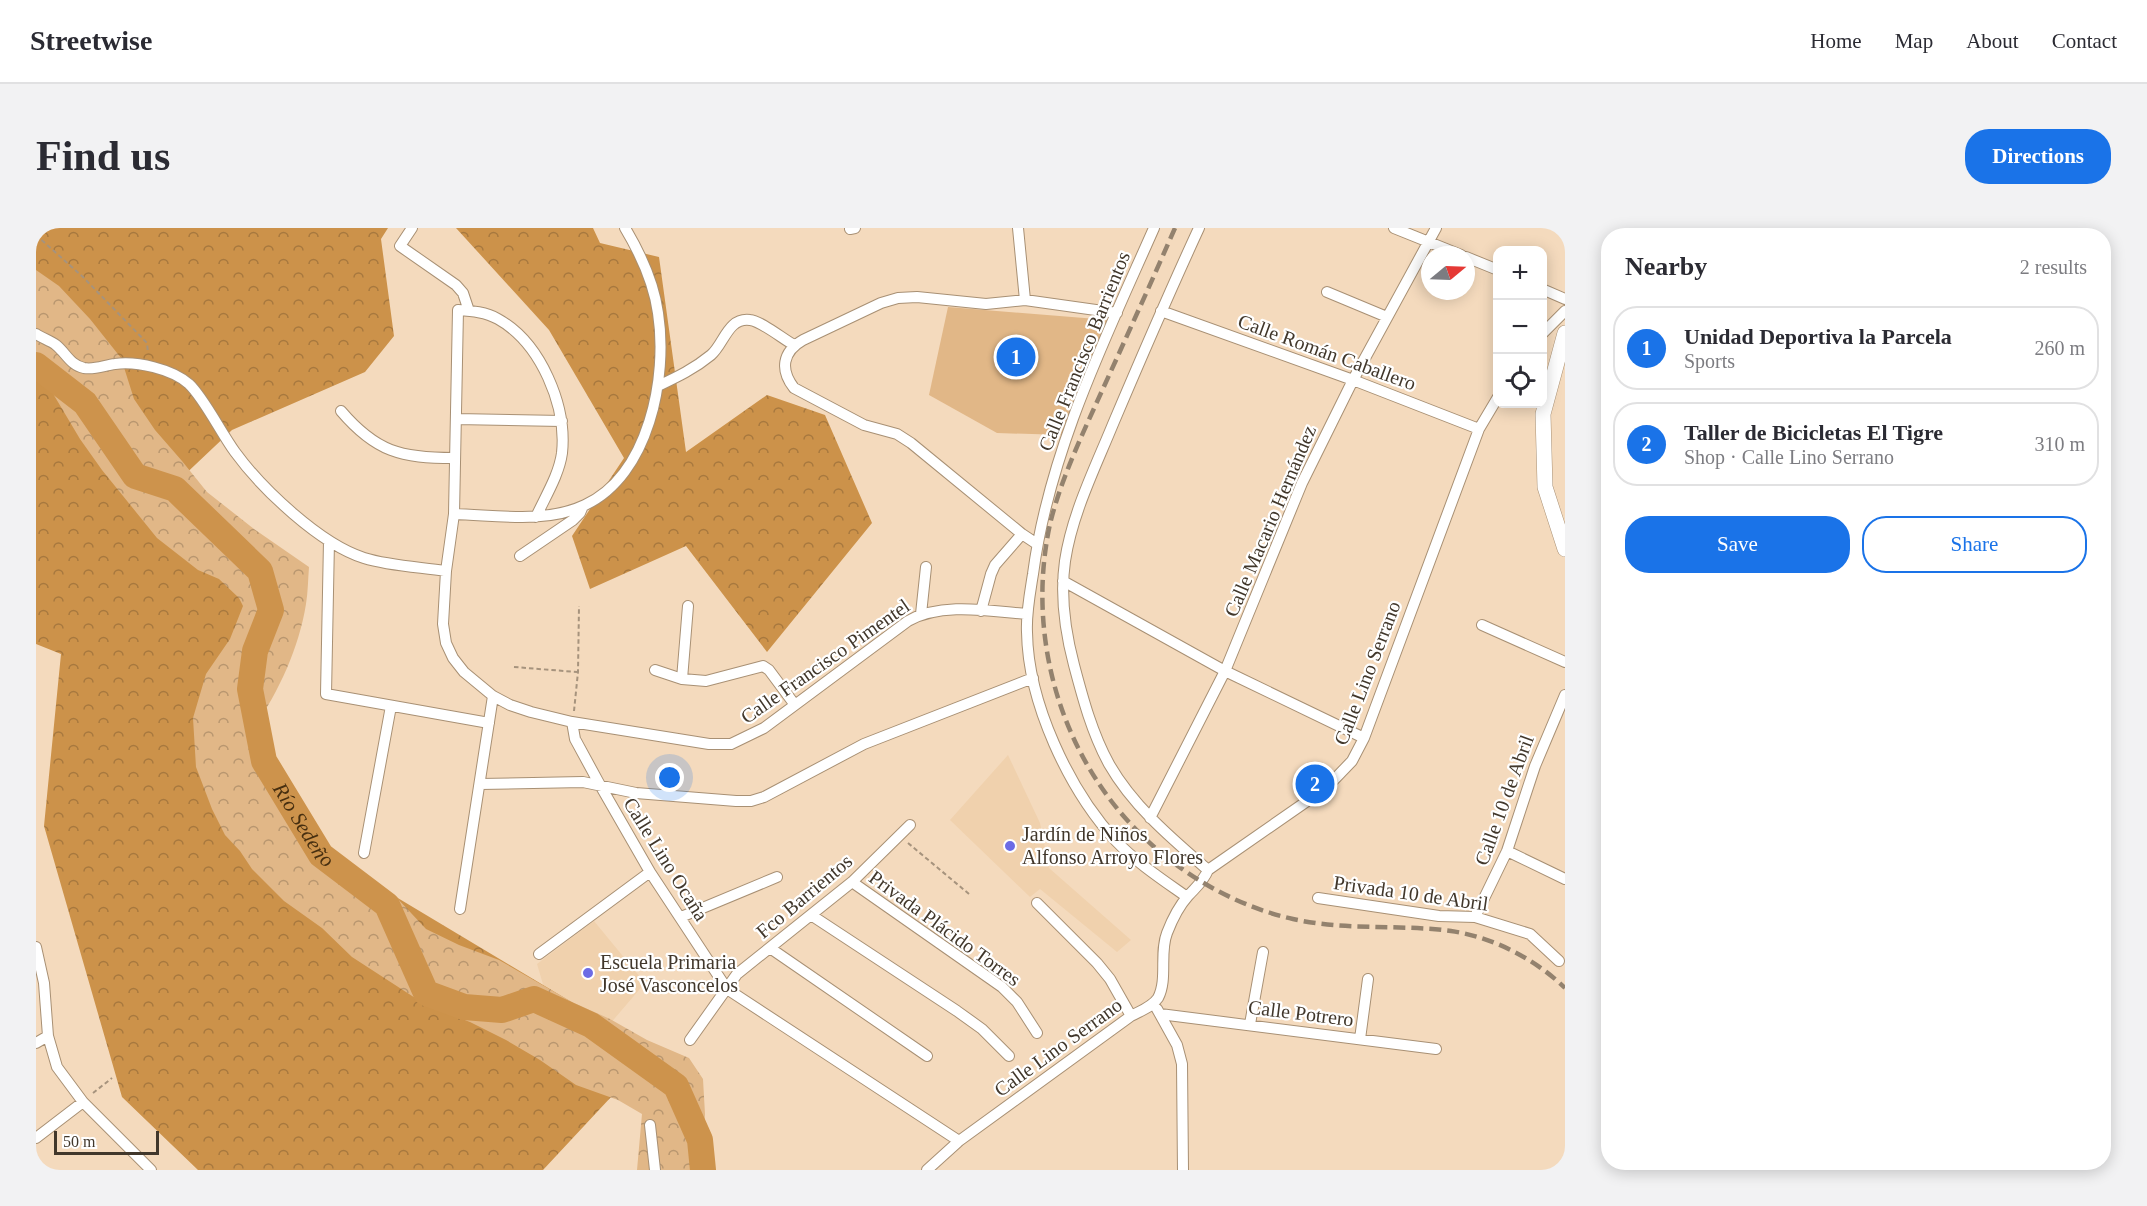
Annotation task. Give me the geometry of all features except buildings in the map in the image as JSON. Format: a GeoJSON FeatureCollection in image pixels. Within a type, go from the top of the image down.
{"type":"FeatureCollection","features":[{"type":"Feature","properties":{"kind":"main road"},"geometry":{"type":"LineString","coordinates":[[1565,333],[1543,414],[1545,487],[1565,549]]}},
{"type":"Feature","properties":{"kind":"street"},"geometry":{"type":"LineString","coordinates":[[412,228],[400,246],[456,285],[463,293],[469,311],[498,318],[518,334],[534,353],[548,376],[562,421],[562,456],[536,517]]}},
{"type":"Feature","properties":{"kind":"street"},"geometry":{"type":"LineString","coordinates":[[454,513],[536,517],[563,513],[583,506],[617,482],[640,447],[658,386],[661,347],[658,312],[652,289],[636,246],[626,228]]}},
{"type":"Feature","properties":{"kind":"street"},"geometry":{"type":"LineString","coordinates":[[1018,228],[1025,300]]}},
{"type":"Feature","properties":{"kind":"street","name":"Calle Francisco Barrientos"},"geometry":{"type":"LineString","coordinates":[[1154,228],[1082,396],[1050,490],[1037,544],[1027,614],[1028,654],[1041,710],[1054,746],[1094,816],[1118,843],[1151,872],[1187,897]]}},
{"type":"Feature","properties":{"kind":"street"},"geometry":{"type":"LineString","coordinates":[[1199,228],[1161,311],[1078,510],[1065,561],[1063,600],[1068,643],[1080,689],[1095,734],[1110,765],[1150,818],[1208,870]]}},
{"type":"Feature","properties":{"kind":"street"},"geometry":{"type":"LineString","coordinates":[[1394,228],[1440,246]]}},
{"type":"Feature","properties":{"kind":"street","name":"Calle Macario Hernández"},"geometry":{"type":"LineString","coordinates":[[1150,818],[1225,671],[1302,483],[1353,380],[1436,228]]}},
{"type":"Feature","properties":{"kind":"street"},"geometry":{"type":"LineString","coordinates":[[1475,261],[1493,268]]}},
{"type":"Feature","properties":{"kind":"street"},"geometry":{"type":"LineString","coordinates":[[1547,291],[1565,299]]}},
{"type":"Feature","properties":{"kind":"street"},"geometry":{"type":"LineString","coordinates":[[1327,292],[1387,317]]}},
{"type":"Feature","properties":{"kind":"street"},"geometry":{"type":"LineString","coordinates":[[1037,544],[911,443],[897,434],[864,425],[795,388],[788,380],[785,370],[786,357],[794,345],[881,303],[898,298],[917,297],[986,304],[1025,300],[1117,313]]}},
{"type":"Feature","properties":{"kind":"street","name":"Calle Francisco Pimentel"},"geometry":{"type":"LineString","coordinates":[[469,311],[458,310],[454,513],[446,571],[443,624],[446,643],[453,658],[464,672],[493,696],[531,712],[572,722],[709,744],[730,744],[764,728],[908,621],[921,614],[935,611],[981,610],[1027,614]]}},
{"type":"Feature","properties":{"kind":"street","name":"Calle Román Caballero"},"geometry":{"type":"LineString","coordinates":[[1161,311],[1353,380],[1479,429]]}},
{"type":"Feature","properties":{"kind":"street"},"geometry":{"type":"LineString","coordinates":[[1547,329],[1565,311]]}},
{"type":"Feature","properties":{"kind":"street"},"geometry":{"type":"LineString","coordinates":[[658,386],[695,367],[713,353],[731,326],[741,320],[752,320],[794,345]]}},
{"type":"Feature","properties":{"kind":"street"},"geometry":{"type":"LineString","coordinates":[[36,334],[56,345],[75,365],[83,368],[92,369],[129,363],[150,366],[179,377],[189,384],[241,460],[293,514],[329,541],[363,558],[446,571]]}},
{"type":"Feature","properties":{"kind":"street","name":"Calle Lino Serrano"},"geometry":{"type":"LineString","coordinates":[[927,1170],[959,1141],[1131,1016],[1157,1009],[1162,985],[1162,955],[1166,935],[1174,916],[1187,897],[1203,882],[1208,870],[1326,788],[1352,761],[1364,738],[1479,429],[1493,404]]}},
{"type":"Feature","properties":{"kind":"street"},"geometry":{"type":"LineString","coordinates":[[341,411],[358,430],[379,446],[404,455],[454,458]]}},
{"type":"Feature","properties":{"kind":"street"},"geometry":{"type":"LineString","coordinates":[[456,419],[562,421]]}},
{"type":"Feature","properties":{"kind":"street"},"geometry":{"type":"LineString","coordinates":[[520,556],[573,520],[583,506]]}},
{"type":"Feature","properties":{"kind":"street"},"geometry":{"type":"LineString","coordinates":[[981,610],[995,566],[1022,534]]}},
{"type":"Feature","properties":{"kind":"street"},"geometry":{"type":"LineString","coordinates":[[329,541],[326,694],[489,723]]}},
{"type":"Feature","properties":{"kind":"street"},"geometry":{"type":"LineString","coordinates":[[921,614],[926,567]]}},
{"type":"Feature","properties":{"kind":"street"},"geometry":{"type":"LineString","coordinates":[[1063,581],[1225,671],[1364,738]]}},
{"type":"Feature","properties":{"kind":"street"},"geometry":{"type":"LineString","coordinates":[[682,679],[688,606]]}},
{"type":"Feature","properties":{"kind":"street"},"geometry":{"type":"LineString","coordinates":[[1482,625],[1565,662]]}},
{"type":"Feature","properties":{"kind":"street"},"geometry":{"type":"LineString","coordinates":[[655,670],[682,679],[706,681],[763,666],[769,670],[795,705]]}},
{"type":"Feature","properties":{"kind":"street"},"geometry":{"type":"LineString","coordinates":[[480,784],[583,782],[636,793],[751,801],[764,797],[864,744],[1033,678]]}},
{"type":"Feature","properties":{"kind":"street","name":"Calle 10 de Abril"},"geometry":{"type":"LineString","coordinates":[[1475,917],[1508,851],[1535,766],[1565,695]]}},
{"type":"Feature","properties":{"kind":"street"},"geometry":{"type":"LineString","coordinates":[[460,909],[493,696]]}},
{"type":"Feature","properties":{"kind":"street"},"geometry":{"type":"LineString","coordinates":[[364,853],[391,706]]}},
{"type":"Feature","properties":{"kind":"street","name":"Calle Lino Ocaña"},"geometry":{"type":"LineString","coordinates":[[572,722],[574,739],[650,872],[727,989],[959,1141]]}},
{"type":"Feature","properties":{"kind":"street","name":"Fco Barrientos"},"geometry":{"type":"LineString","coordinates":[[690,1040],[737,974],[852,882],[910,825]]}},
{"type":"Feature","properties":{"kind":"street"},"geometry":{"type":"LineString","coordinates":[[1508,851],[1565,879]]}},
{"type":"Feature","properties":{"kind":"street"},"geometry":{"type":"LineString","coordinates":[[539,954],[650,872]]}},
{"type":"Feature","properties":{"kind":"street"},"geometry":{"type":"LineString","coordinates":[[681,917],[777,877]]}},
{"type":"Feature","properties":{"kind":"street","name":"Privada Plácido Torres"},"geometry":{"type":"LineString","coordinates":[[852,882],[1002,987],[1017,1002],[1037,1033]]}},
{"type":"Feature","properties":{"kind":"street","name":"Privada 10 de Abril"},"geometry":{"type":"LineString","coordinates":[[1318,898],[1439,916],[1475,917],[1530,934],[1559,961]]}},
{"type":"Feature","properties":{"kind":"street"},"geometry":{"type":"LineString","coordinates":[[1037,903],[1097,963],[1110,979],[1131,1016]]}},
{"type":"Feature","properties":{"kind":"street"},"geometry":{"type":"LineString","coordinates":[[811,915],[957,1011],[982,1029],[1009,1056]]}},
{"type":"Feature","properties":{"kind":"street"},"geometry":{"type":"LineString","coordinates":[[770,948],[927,1056]]}},
{"type":"Feature","properties":{"kind":"street"},"geometry":{"type":"LineString","coordinates":[[36,951],[47,1007],[48,1036],[57,1067],[82,1102],[151,1170]]}},
{"type":"Feature","properties":{"kind":"street"},"geometry":{"type":"LineString","coordinates":[[1250,1024],[1263,952]]}},
{"type":"Feature","properties":{"kind":"street"},"geometry":{"type":"LineString","coordinates":[[1360,1039],[1368,979]]}},
{"type":"Feature","properties":{"kind":"street"},"geometry":{"type":"LineString","coordinates":[[1157,1009],[1177,1045],[1182,1064],[1184,1170]]}},
{"type":"Feature","properties":{"kind":"street","name":"Calle Potrero"},"geometry":{"type":"LineString","coordinates":[[1157,1009],[1436,1049]]}},
{"type":"Feature","properties":{"kind":"street"},"geometry":{"type":"LineString","coordinates":[[36,1043],[48,1036]]}},
{"type":"Feature","properties":{"kind":"street"},"geometry":{"type":"LineString","coordinates":[[36,1138],[82,1102]]}},
{"type":"Feature","properties":{"kind":"street"},"geometry":{"type":"LineString","coordinates":[[650,1125],[655,1170]]}},
{"type":"Feature","properties":{"kind":"path"},"geometry":{"type":"LineString","coordinates":[[36,235],[83,277],[147,343],[150,366]]}},
{"type":"Feature","properties":{"kind":"path"},"geometry":{"type":"LineString","coordinates":[[572,722],[579,672],[579,606]]}},
{"type":"Feature","properties":{"kind":"path"},"geometry":{"type":"LineString","coordinates":[[514,667],[579,672]]}},
{"type":"Feature","properties":{"kind":"path"},"geometry":{"type":"LineString","coordinates":[[899,836],[969,894]]}},
{"type":"Feature","properties":{"kind":"path"},"geometry":{"type":"LineString","coordinates":[[82,1102],[112,1078]]}},
{"type":"Feature","properties":{"kind":"shaded area","name":"Jardín de Niños Alfonso Arroyo Flores"},"geometry":{"type":"Polygon","coordinates":[[[1008,755],[1040,823],[1049,868],[1131,940],[1117,952],[1040,889],[1030,897],[950,820],[1008,755]]]}},
{"type":"Feature","properties":{"kind":"shaded area","name":"Escuela Primaria José Vasconcelos"},"geometry":{"type":"Polygon","coordinates":[[[594,921],[645,983],[609,1025],[545,991],[537,964],[594,921]]]}},
{"type":"Feature","properties":{"kind":"green space"},"geometry":{"type":"Polygon","coordinates":[[[36,228],[388,228],[381,239],[394,336],[365,372],[232,430],[177,482],[283,571],[247,728],[311,846],[635,1040],[625,1082],[543,1170],[198,1170],[122,1097],[44,826],[61,654],[36,644],[36,228]]]}},
{"type":"Feature","properties":{"kind":"green space"},"geometry":{"type":"Polygon","coordinates":[[[456,228],[593,228],[600,243],[659,257],[686,452],[767,395],[825,415],[872,523],[767,652],[686,546],[590,589],[572,536],[624,458],[549,330],[456,228]]]}},
{"type":"Feature","properties":{"kind":"green space"},"geometry":{"type":"Polygon","coordinates":[[[36,270],[59,286],[90,319],[121,358],[134,399],[155,430],[207,492],[254,529],[309,567],[306,604],[293,653],[280,684],[254,728],[259,751],[283,797],[328,852],[397,898],[426,929],[459,945],[499,960],[572,1002],[610,1019],[647,1040],[689,1058],[703,1079],[705,1114],[702,1170],[637,1170],[642,1114],[618,1100],[576,1085],[506,1040],[470,1022],[426,1005],[352,957],[322,928],[284,901],[252,869],[225,835],[196,767],[193,718],[206,674],[230,639],[243,606],[239,598],[219,579],[198,570],[157,538],[80,439],[36,365],[36,270]]]}},
{"type":"Feature","properties":{"kind":"green space"},"geometry":{"type":"Polygon","coordinates":[[[948,307],[1109,320],[1064,435],[997,433],[929,395],[948,307]]]}},
{"type":"Feature","properties":{"kind":"waterway","name":"Río Sedeño"},"geometry":{"type":"LineString","coordinates":[[36,365],[85,403],[135,476],[175,489],[260,571],[271,610],[255,651],[250,689],[264,761],[321,855],[387,905],[426,993],[464,1007],[502,1010],[534,999],[591,1025],[676,1086],[700,1140],[703,1170]]}},
{"type":"Feature","properties":{"kind":"railway"},"geometry":{"type":"LineString","coordinates":[[1175,228],[1072,457],[1050,524],[1044,561],[1042,597],[1045,634],[1060,705],[1074,739],[1091,772],[1129,823],[1170,860],[1216,890],[1267,912],[1313,923],[1431,929],[1482,938],[1527,959],[1565,988]]}},
{"type":"Feature","properties":{"kind":"place","name":"Unidad Deportiva la Parcela"},"geometry":{"type":"Point","coordinates":[1016,357]}},
{"type":"Feature","properties":{"kind":"place","name":"Taller de Bicicletas El Tigre"},"geometry":{"type":"Point","coordinates":[1315,784]}},
{"type":"Feature","properties":{"kind":"place","name":"Jardín de Niños Alfonso Arroyo Flores"},"geometry":{"type":"Point","coordinates":[1010,846]}},
{"type":"Feature","properties":{"kind":"place","name":"Escuela Primaria José Vasconcelos"},"geometry":{"type":"Point","coordinates":[588,973]}}]}
